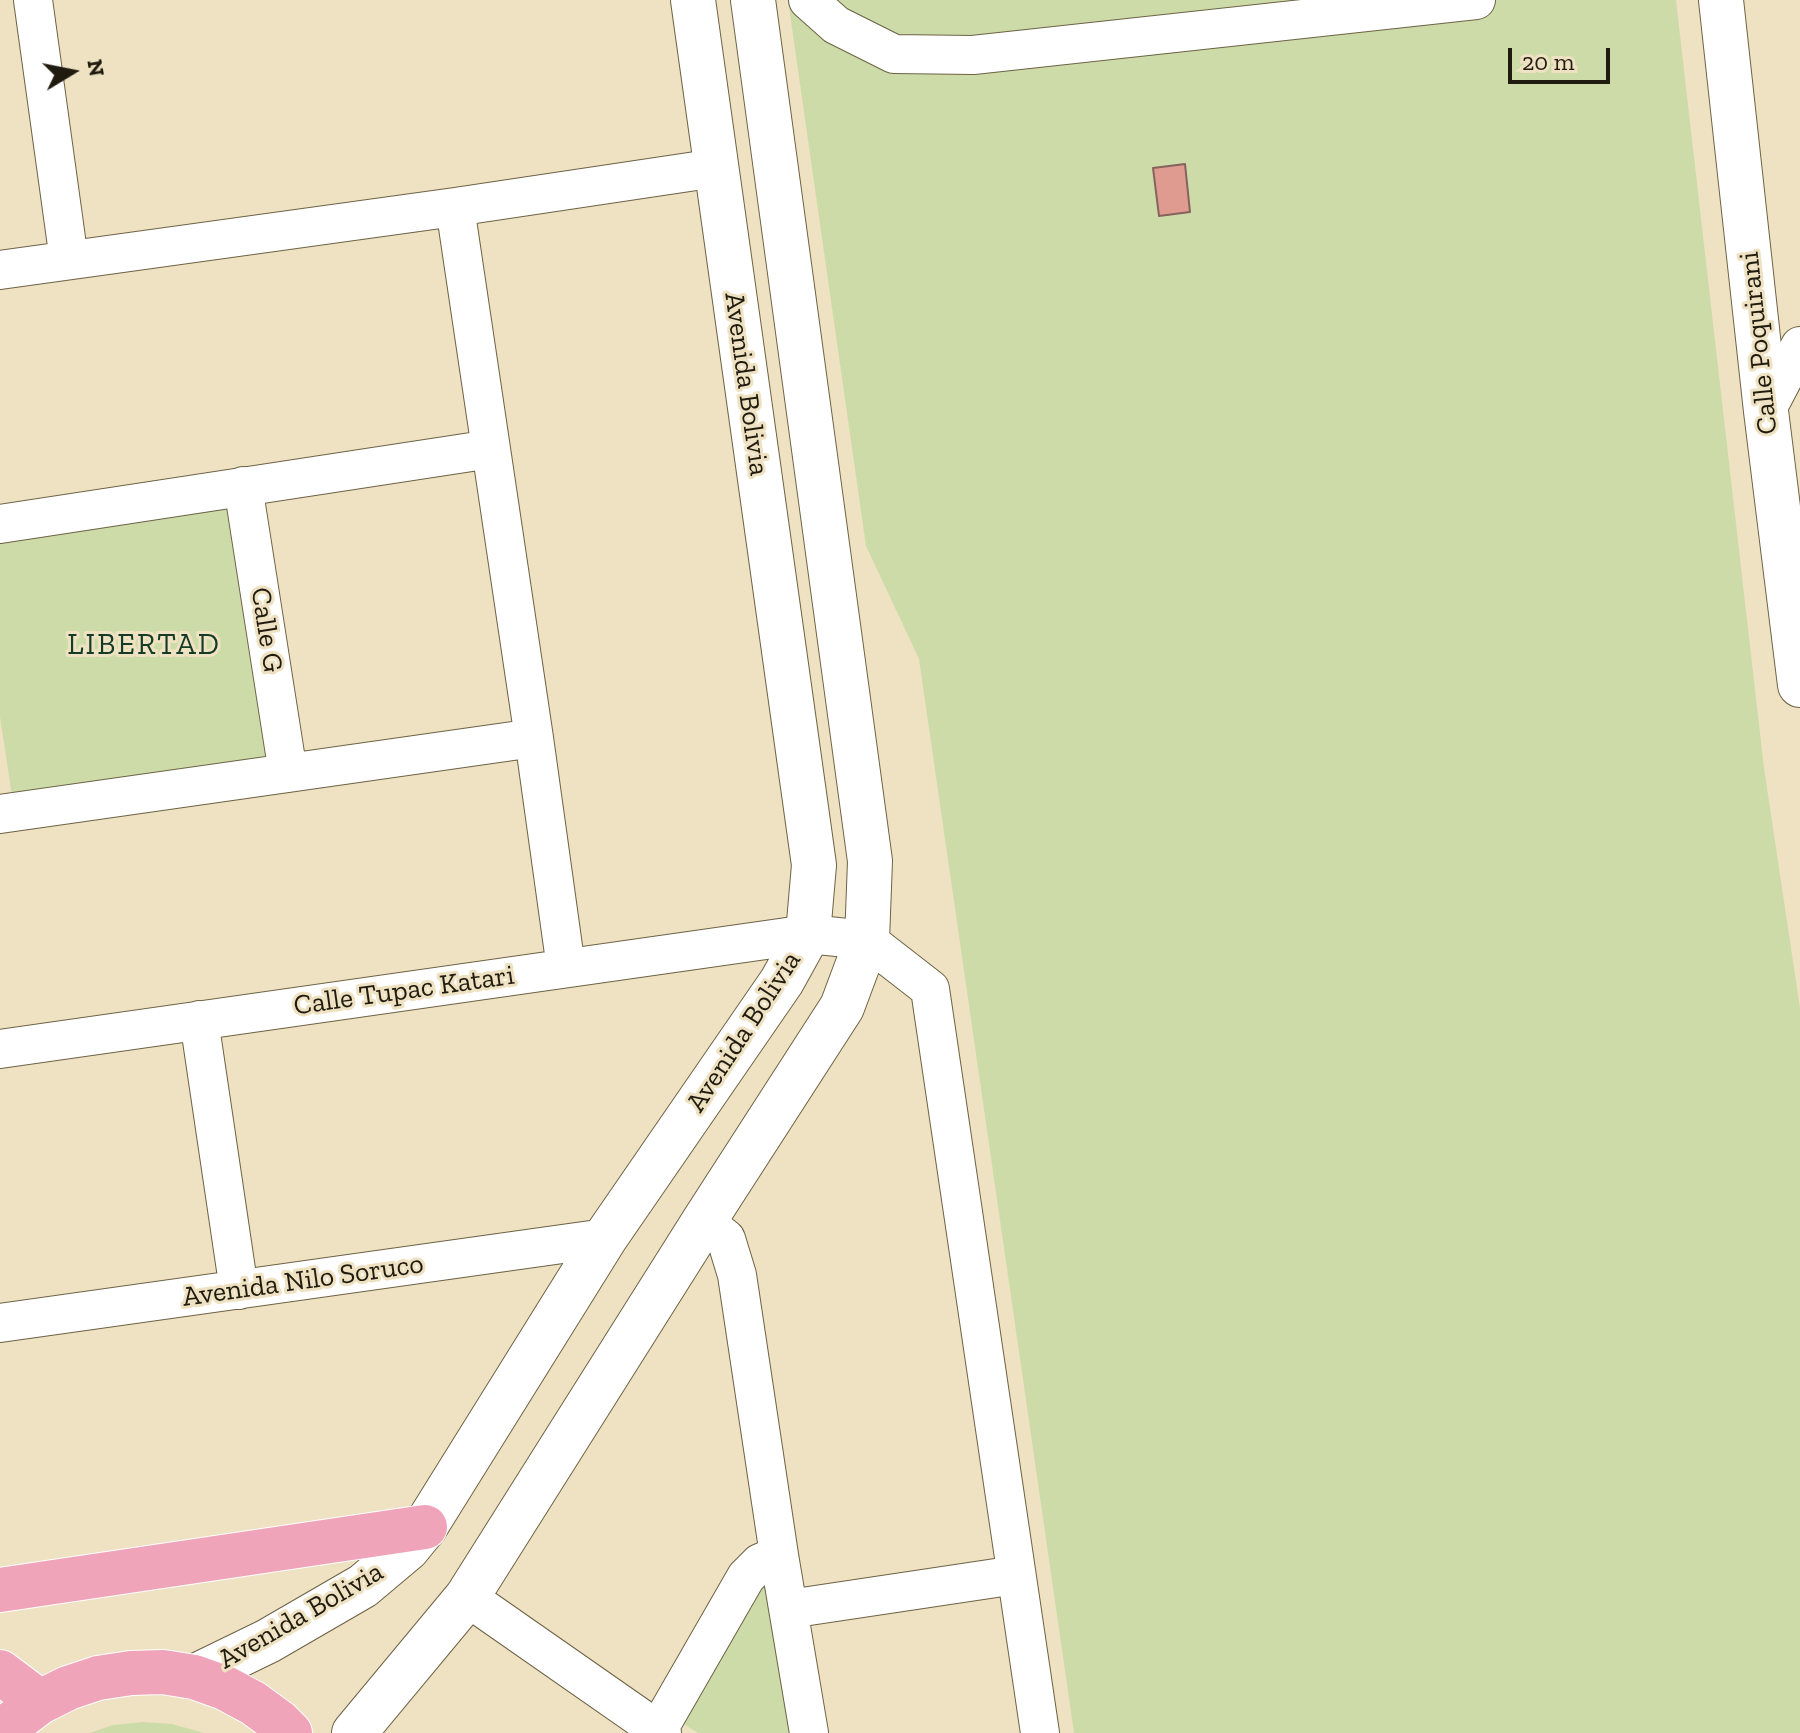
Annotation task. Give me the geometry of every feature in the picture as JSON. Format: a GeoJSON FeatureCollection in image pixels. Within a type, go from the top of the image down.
{"type":"FeatureCollection","features":[{"type":"Feature","properties":{"kind":"main road"},"geometry":{"type":"LineString","coordinates":[[0,1590],[425,1527]]}},
{"type":"Feature","properties":{"kind":"main road"},"geometry":{"type":"LineString","coordinates":[[0,1672],[18,1720],[68,1688],[98,1678],[163,1672],[194,1677],[225,1688],[253,1703],[290,1733]]}},
{"type":"Feature","properties":{"kind":"street"},"geometry":{"type":"LineString","coordinates":[[0,5],[34,0],[69,260]]}},
{"type":"Feature","properties":{"kind":"street","name":"Avenida Bolivia"},"geometry":{"type":"LineString","coordinates":[[194,1677],[268,1641],[363,1586],[407,1549],[425,1527],[605,1238],[782,981],[808,934],[814,865],[693,0]]}},
{"type":"Feature","properties":{"kind":"street","name":"Avenida Bolivia"},"geometry":{"type":"LineString","coordinates":[[354,1733],[467,1597],[842,1007],[867,940],[870,861],[753,0]]}},
{"type":"Feature","properties":{"kind":"street"},"geometry":{"type":"LineString","coordinates":[[808,0],[836,25],[894,54],[973,55],[1476,0]]}},
{"type":"Feature","properties":{"kind":"street","name":"Calle Poquirani"},"geometry":{"type":"LineString","coordinates":[[1721,0],[1800,685]]}},
{"type":"Feature","properties":{"kind":"street"},"geometry":{"type":"LineString","coordinates":[[0,270],[716,168]]}},
{"type":"Feature","properties":{"kind":"street"},"geometry":{"type":"LineString","coordinates":[[455,207],[566,968]]}},
{"type":"Feature","properties":{"kind":"street"},"geometry":{"type":"LineString","coordinates":[[1766,411],[1800,346]]}},
{"type":"Feature","properties":{"kind":"street"},"geometry":{"type":"LineString","coordinates":[[0,524],[491,449]]}},
{"type":"Feature","properties":{"kind":"street","name":"Calle G"},"geometry":{"type":"LineString","coordinates":[[243,486],[288,773]]}},
{"type":"Feature","properties":{"kind":"street"},"geometry":{"type":"LineString","coordinates":[[0,810],[534,738]]}},
{"type":"Feature","properties":{"kind":"street","name":"Calle Tupac Katari"},"geometry":{"type":"LineString","coordinates":[[0,1049],[808,934],[867,940]]}},
{"type":"Feature","properties":{"kind":"street"},"geometry":{"type":"LineString","coordinates":[[867,940],[930,989],[1040,1733]]}},
{"type":"Feature","properties":{"kind":"street"},"geometry":{"type":"LineString","coordinates":[[199,1020],[239,1290]]}},
{"type":"Feature","properties":{"kind":"street"},"geometry":{"type":"LineString","coordinates":[[704,1221],[726,1239],[737,1275],[809,1733]]}},
{"type":"Feature","properties":{"kind":"street","name":"Avenida Nilo Soruco"},"geometry":{"type":"LineString","coordinates":[[0,1323],[605,1238]]}},
{"type":"Feature","properties":{"kind":"street"},"geometry":{"type":"LineString","coordinates":[[467,1597],[660,1732],[746,1577],[760,1563],[779,1555]]}},
{"type":"Feature","properties":{"kind":"street"},"geometry":{"type":"LineString","coordinates":[[789,1609],[1016,1575]]}},
{"type":"Feature","properties":{"kind":"green space"},"geometry":{"type":"Polygon","coordinates":[[[788,0],[1676,0],[1764,768],[1800,1008],[1800,1733],[1074,1733],[919,659],[866,546],[788,0]]]}},
{"type":"Feature","properties":{"kind":"green space"},"geometry":{"type":"Polygon","coordinates":[[[235,499],[272,758],[12,796],[0,717],[0,533],[235,499]]]}},
{"type":"Feature","properties":{"kind":"green space"},"geometry":{"type":"Polygon","coordinates":[[[765,1580],[790,1733],[698,1733],[674,1718],[765,1580]]]}},
{"type":"Feature","properties":{"kind":"green space"},"geometry":{"type":"Polygon","coordinates":[[[143,1722],[172,1724],[204,1733],[90,1733],[113,1725],[143,1722]]]}},
{"type":"Feature","properties":{"kind":"building"},"geometry":{"type":"Polygon","coordinates":[[[1185,164],[1190,212],[1159,216],[1153,168],[1185,164]]]}},
{"type":"Feature","properties":{"kind":"district","name":"LIBERTAD"},"geometry":{"type":"Point","coordinates":[144,645]}}]}
